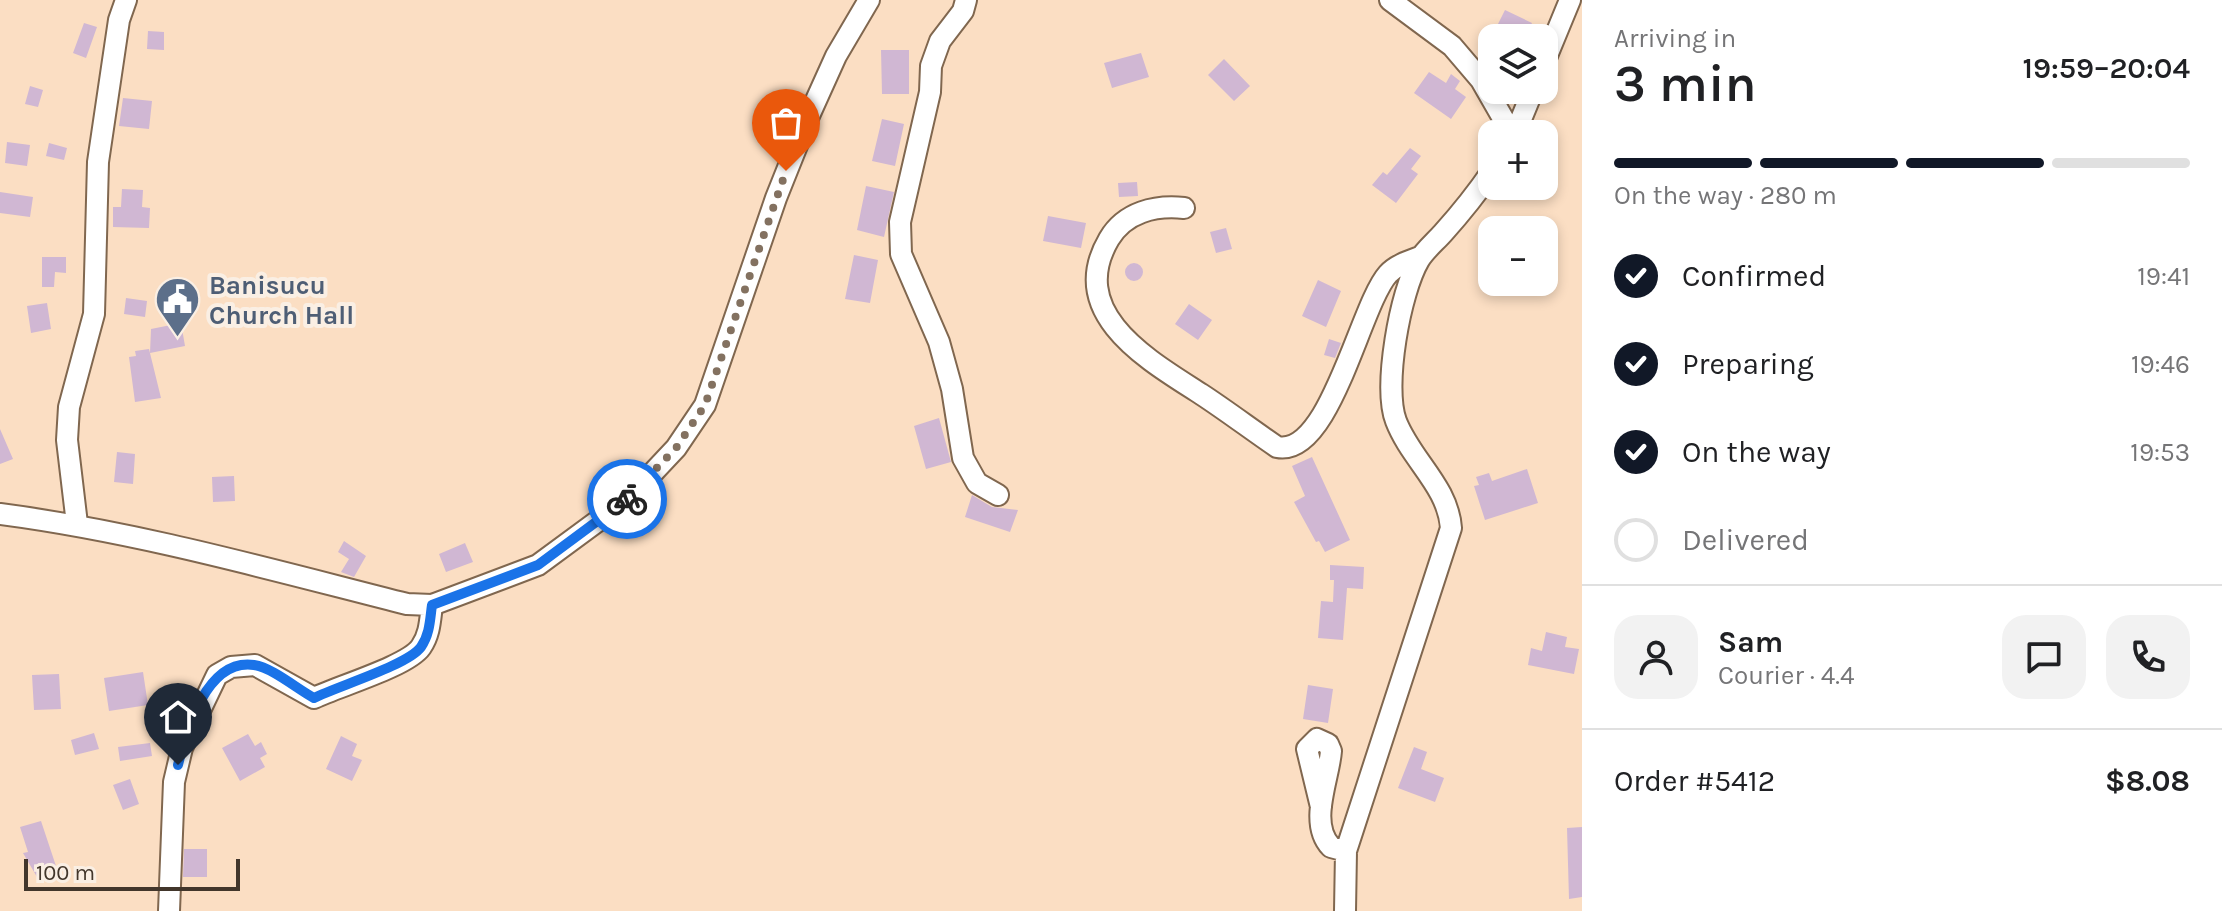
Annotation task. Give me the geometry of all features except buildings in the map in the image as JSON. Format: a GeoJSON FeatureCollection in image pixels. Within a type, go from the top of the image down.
{"type":"FeatureCollection","features":[{"type":"Feature","properties":{"kind":"street"},"geometry":{"type":"LineString","coordinates":[[77,524],[67,440],[69,407],[94,314],[98,162],[119,20],[126,0]]}},
{"type":"Feature","properties":{"kind":"street"},"geometry":{"type":"LineString","coordinates":[[0,514],[77,524],[407,604],[432,605],[538,565],[629,498],[676,448],[705,405],[776,198],[808,118],[836,56],[869,0]]}},
{"type":"Feature","properties":{"kind":"street"},"geometry":{"type":"LineString","coordinates":[[966,0],[963,11],[940,41],[931,66],[930,92],[900,222],[901,254],[939,342],[952,389],[963,458],[977,483],[998,495]]}},
{"type":"Feature","properties":{"kind":"street"},"geometry":{"type":"LineString","coordinates":[[1390,0],[1452,46],[1481,80],[1505,120]]}},
{"type":"Feature","properties":{"kind":"street"},"geometry":{"type":"LineString","coordinates":[[1558,29],[1570,0]]}},
{"type":"Feature","properties":{"kind":"street"},"geometry":{"type":"LineString","coordinates":[[1345,911],[1346,851],[1451,528],[1446,499],[1412,453],[1395,420],[1389,395],[1391,366],[1411,276],[1420,257],[1478,192]]}},
{"type":"Feature","properties":{"kind":"street"},"geometry":{"type":"LineString","coordinates":[[1184,208],[1166,206],[1144,210],[1124,222],[1110,237],[1099,262],[1099,289],[1107,316],[1122,338],[1144,358],[1277,447],[1286,449],[1303,442],[1329,401],[1356,346],[1376,291],[1389,272],[1420,257]]}},
{"type":"Feature","properties":{"kind":"street"},"geometry":{"type":"LineString","coordinates":[[169,911],[174,782],[182,748],[217,675],[231,667],[255,665],[314,698],[347,681],[384,671],[420,650],[429,633],[432,605]]}},
{"type":"Feature","properties":{"kind":"street"},"geometry":{"type":"LineString","coordinates":[[1321,807],[1325,841],[1346,851]]}},
{"type":"Feature","properties":{"kind":"way so far"},"geometry":{"type":"LineString","coordinates":[[627,499],[676,448],[705,405],[786,171]]}},
{"type":"Feature","properties":{"kind":"place","name":"Banisucu Church Hall"},"geometry":{"type":"Point","coordinates":[178,339]}},
{"type":"Feature","properties":{"kind":"route"},"geometry":{"type":"LineString","coordinates":[[178,765],[182,748],[217,675],[231,667],[255,665],[314,698],[347,681],[384,671],[420,650],[429,633],[432,605],[538,565],[627,499]]}}]}
